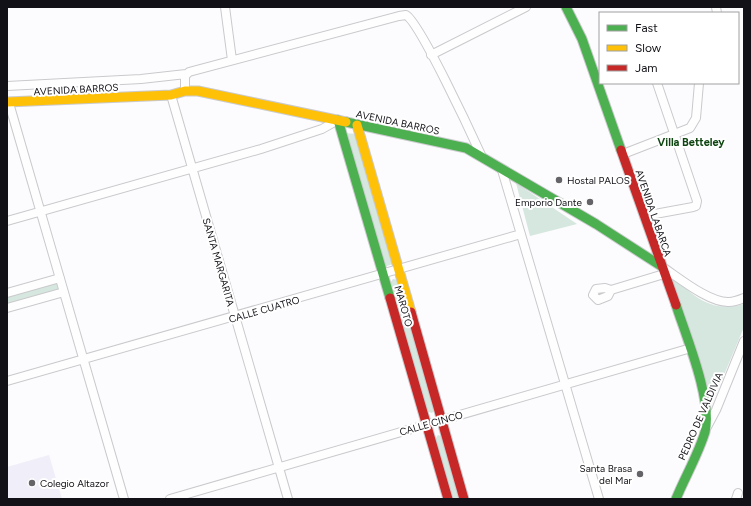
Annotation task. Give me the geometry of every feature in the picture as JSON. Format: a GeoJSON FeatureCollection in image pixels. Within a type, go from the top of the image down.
{"type":"FeatureCollection","features":[{"type":"Feature","properties":{"kind":"street"},"geometry":{"type":"LineString","coordinates":[[225,7],[232,60]]}},
{"type":"Feature","properties":{"kind":"street"},"geometry":{"type":"LineString","coordinates":[[432,56],[526,7]]}},
{"type":"Feature","properties":{"kind":"street","name":"AVENIDA LABARCA"},"geometry":{"type":"LineString","coordinates":[[566,7],[582,39],[700,375],[705,397],[705,431]]}},
{"type":"Feature","properties":{"kind":"street","name":"AVENIDA BARROS"},"geometry":{"type":"LineString","coordinates":[[7,86],[133,80],[186,74],[232,60],[403,15],[409,17],[432,56],[482,157]]}},
{"type":"Feature","properties":{"kind":"street"},"geometry":{"type":"LineString","coordinates":[[185,91],[186,74]]}},
{"type":"Feature","properties":{"kind":"street"},"geometry":{"type":"LineString","coordinates":[[644,216],[693,207],[697,204],[696,195],[674,136],[657,84]]}},
{"type":"Feature","properties":{"kind":"street"},"geometry":{"type":"LineString","coordinates":[[623,154],[674,136],[690,128],[695,122],[699,84]]}},
{"type":"Feature","properties":{"kind":"street","name":"AVENIDA BARROS"},"geometry":{"type":"LineString","coordinates":[[8,102],[171,95],[185,91],[198,91],[452,144],[466,148],[596,224],[662,270],[705,295],[719,301],[729,302],[744,298]]}},
{"type":"Feature","properties":{"kind":"street","name":"SANTA MARGARITA"},"geometry":{"type":"LineString","coordinates":[[171,95],[288,499]]}},
{"type":"Feature","properties":{"kind":"street"},"geometry":{"type":"LineString","coordinates":[[8,102],[124,499]]}},
{"type":"Feature","properties":{"kind":"street"},"geometry":{"type":"LineString","coordinates":[[7,221],[192,169],[322,129],[338,120]]}},
{"type":"Feature","properties":{"kind":"street","name":"MAROTO"},"geometry":{"type":"LineString","coordinates":[[338,120],[448,499]]}},
{"type":"Feature","properties":{"kind":"street","name":"MAROTO"},"geometry":{"type":"LineString","coordinates":[[357,125],[464,499]]}},
{"type":"Feature","properties":{"kind":"street"},"geometry":{"type":"LineString","coordinates":[[502,170],[599,499]]}},
{"type":"Feature","properties":{"kind":"street","name":"CALLE CUATRO"},"geometry":{"type":"LineString","coordinates":[[7,381],[521,234]]}},
{"type":"Feature","properties":{"kind":"street"},"geometry":{"type":"LineString","coordinates":[[611,290],[662,270]]}},
{"type":"Feature","properties":{"kind":"street"},"geometry":{"type":"LineString","coordinates":[[7,293],[60,278]]}},
{"type":"Feature","properties":{"kind":"street"},"geometry":{"type":"LineString","coordinates":[[7,308],[64,292]]}},
{"type":"Feature","properties":{"kind":"street","name":"PEDRO DE VALDIVIA"},"geometry":{"type":"LineString","coordinates":[[676,499],[705,431],[716,410],[744,341]]}},
{"type":"Feature","properties":{"kind":"street","name":"CALLE CINCO"},"geometry":{"type":"LineString","coordinates":[[170,499],[691,348]]}},
{"type":"Feature","properties":{"kind":"shaded area"},"geometry":{"type":"Polygon","coordinates":[[[344,133],[356,134],[393,264],[384,267],[344,133]]]}},
{"type":"Feature","properties":{"kind":"shaded area"},"geometry":{"type":"Polygon","coordinates":[[[516,183],[577,224],[530,236],[516,183]]]}},
{"type":"Feature","properties":{"kind":"shaded area"},"geometry":{"type":"Polygon","coordinates":[[[671,275],[696,296],[712,305],[732,306],[744,304],[744,327],[711,406],[705,381],[671,275]]]}},
{"type":"Feature","properties":{"kind":"shaded area"},"geometry":{"type":"Polygon","coordinates":[[[393,279],[398,280],[435,409],[432,413],[426,411],[389,284],[393,279]]]}},
{"type":"Feature","properties":{"kind":"shaded area"},"geometry":{"type":"Polygon","coordinates":[[[56,282],[59,291],[7,306],[7,296],[56,282]]]}},
{"type":"Feature","properties":{"kind":"shaded area"},"geometry":{"type":"Polygon","coordinates":[[[438,435],[443,437],[460,499],[452,499],[435,439],[438,435]]]}},
{"type":"Feature","properties":{"kind":"shaded area","name":"Colegio Altazor"},"geometry":{"type":"Polygon","coordinates":[[[49,455],[62,499],[7,499],[7,467],[49,455]]]}},
{"type":"Feature","properties":{"kind":"traffic: fast"},"geometry":{"type":"LineString","coordinates":[[566,7],[582,39],[621,150]]}},
{"type":"Feature","properties":{"kind":"traffic: fast"},"geometry":{"type":"LineString","coordinates":[[338,120],[390,298]]}},
{"type":"Feature","properties":{"kind":"traffic: fast"},"geometry":{"type":"LineString","coordinates":[[346,122],[466,148],[596,224],[661,266]]}},
{"type":"Feature","properties":{"kind":"traffic: fast"},"geometry":{"type":"LineString","coordinates":[[676,305],[702,386],[706,419],[705,432],[702,441],[676,499]]}},
{"type":"Feature","properties":{"kind":"traffic: slow"},"geometry":{"type":"LineString","coordinates":[[7,102],[171,95],[185,91],[198,91],[346,122]]}},
{"type":"Feature","properties":{"kind":"traffic: slow"},"geometry":{"type":"LineString","coordinates":[[357,125],[411,312]]}},
{"type":"Feature","properties":{"kind":"traffic: jam"},"geometry":{"type":"LineString","coordinates":[[621,150],[676,305]]}},
{"type":"Feature","properties":{"kind":"traffic: jam"},"geometry":{"type":"LineString","coordinates":[[390,298],[448,499]]}},
{"type":"Feature","properties":{"kind":"traffic: jam"},"geometry":{"type":"LineString","coordinates":[[411,312],[464,499]]}},
{"type":"Feature","properties":{"kind":"place","name":"Hostal PALOS"},"geometry":{"type":"Point","coordinates":[559,180]}},
{"type":"Feature","properties":{"kind":"place","name":"Emporio Dante"},"geometry":{"type":"Point","coordinates":[590,202]}},
{"type":"Feature","properties":{"kind":"place","name":"Santa Brasa del Mar"},"geometry":{"type":"Point","coordinates":[640,474]}},
{"type":"Feature","properties":{"kind":"place","name":"Colegio Altazor"},"geometry":{"type":"Point","coordinates":[32,483]}},
{"type":"Feature","properties":{"kind":"district","name":"Villa Betteley"},"geometry":{"type":"Point","coordinates":[691,142]}}]}
